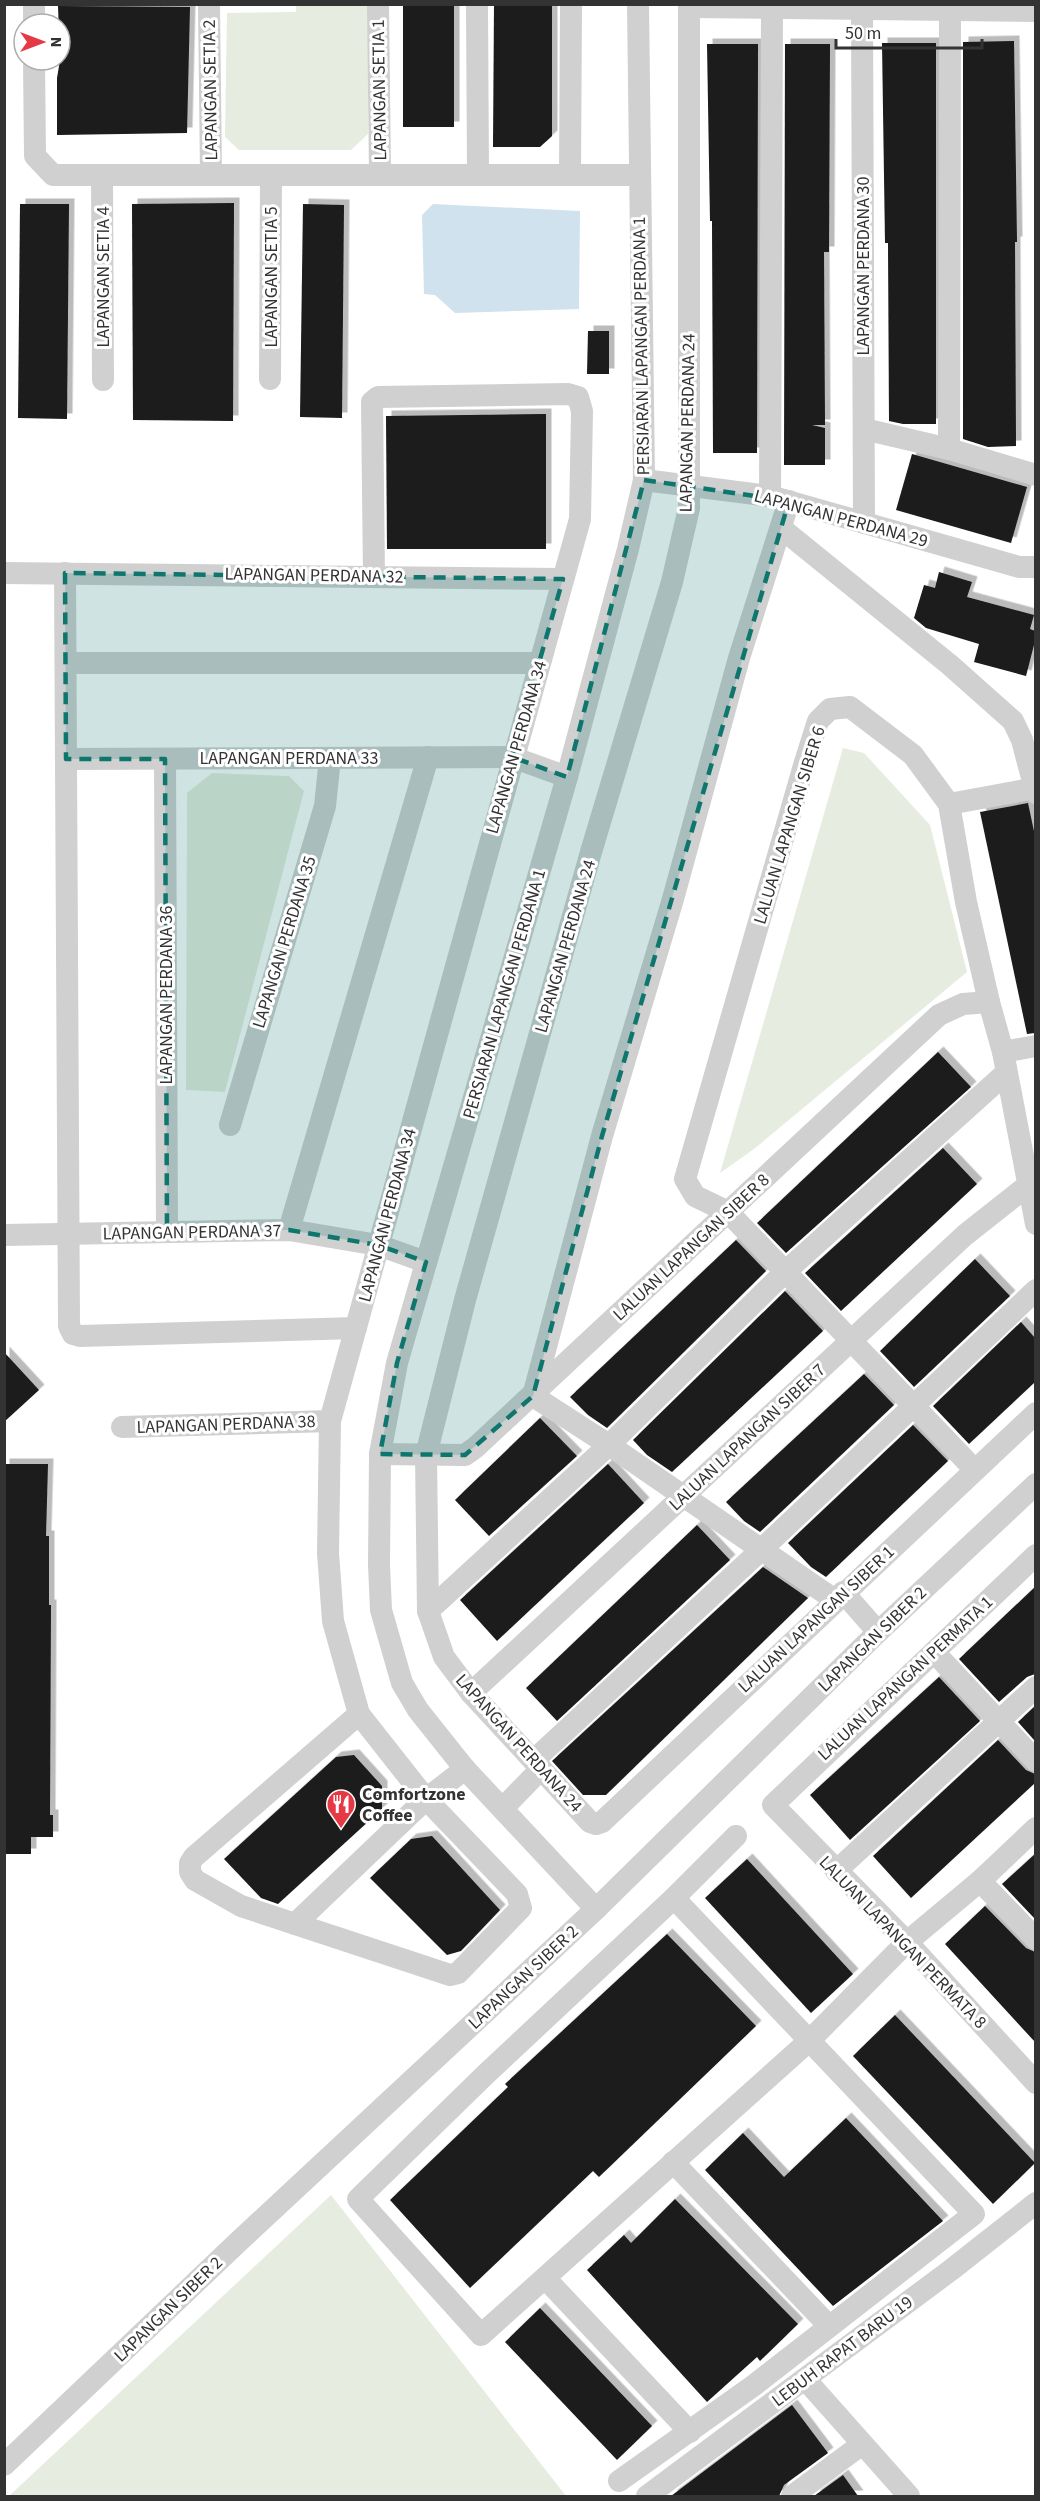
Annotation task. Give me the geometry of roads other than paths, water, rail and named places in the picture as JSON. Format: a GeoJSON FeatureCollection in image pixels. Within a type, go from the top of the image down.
{"type":"FeatureCollection","features":[{"type":"Feature","properties":{"kind":"street","name":"LAPANGAN SETIA 2"},"geometry":{"type":"LineString","coordinates":[[209,4],[211,175]]}},
{"type":"Feature","properties":{"kind":"street","name":"LAPANGAN SETIA 1"},"geometry":{"type":"LineString","coordinates":[[378,4],[380,175]]}},
{"type":"Feature","properties":{"kind":"street"},"geometry":{"type":"LineString","coordinates":[[477,4],[478,175]]}},
{"type":"Feature","properties":{"kind":"street"},"geometry":{"type":"LineString","coordinates":[[570,175],[571,4]]}},
{"type":"Feature","properties":{"kind":"street","name":"PERSIARAN LAPANGAN PERDANA 1"},"geometry":{"type":"LineString","coordinates":[[596,1909],[465,1769],[418,1710],[402,1683],[381,1610],[380,1454],[397,1363],[567,777],[628,549],[644,480],[638,4]]}},
{"type":"Feature","properties":{"kind":"street"},"geometry":{"type":"LineString","coordinates":[[689,6],[772,9],[1035,11]]}},
{"type":"Feature","properties":{"kind":"street","name":"LAPANGAN PERDANA 24"},"geometry":{"type":"LineString","coordinates":[[596,1824],[590,1822],[471,1693],[444,1657],[429,1611],[426,1455],[471,1277],[588,864],[672,582],[689,508],[689,6]]}},
{"type":"Feature","properties":{"kind":"street"},"geometry":{"type":"LineString","coordinates":[[772,9],[781,528],[739,658],[673,899],[602,1136],[533,1396],[762,1549],[839,1596],[878,1632]]}},
{"type":"Feature","properties":{"kind":"street","name":"LAPANGAN PERDANA 30"},"geometry":{"type":"LineString","coordinates":[[862,9],[864,523]]}},
{"type":"Feature","properties":{"kind":"street"},"geometry":{"type":"LineString","coordinates":[[949,449],[950,11]]}},
{"type":"Feature","properties":{"kind":"street"},"geometry":{"type":"LineString","coordinates":[[34,72],[36,156],[53,175],[639,175]]}},
{"type":"Feature","properties":{"kind":"street","name":"LAPANGAN SETIA 4"},"geometry":{"type":"LineString","coordinates":[[102,175],[103,380]]}},
{"type":"Feature","properties":{"kind":"street","name":"LAPANGAN SETIA 5"},"geometry":{"type":"LineString","coordinates":[[270,379],[271,175]]}},
{"type":"Feature","properties":{"kind":"street","name":"LAPANGAN PERDANA 34"},"geometry":{"type":"LineString","coordinates":[[295,1924],[450,1975],[458,1973],[521,1908],[517,1894],[426,1799],[359,1714],[333,1621],[328,1553],[330,1421],[512,757],[580,519],[582,411],[578,397],[568,394],[378,397],[372,402],[374,576]]}},
{"type":"Feature","properties":{"kind":"street"},"geometry":{"type":"LineString","coordinates":[[864,429],[949,449],[1035,475]]}},
{"type":"Feature","properties":{"kind":"street","name":"LAPANGAN PERDANA 29"},"geometry":{"type":"LineString","coordinates":[[644,480],[688,484],[780,498],[1019,567],[1035,567]]}},
{"type":"Feature","properties":{"kind":"street"},"geometry":{"type":"LineString","coordinates":[[781,528],[950,665],[1013,721],[1022,740],[1035,789],[949,804]]}},
{"type":"Feature","properties":{"kind":"street","name":"LAPANGAN PERDANA 32"},"geometry":{"type":"LineString","coordinates":[[4,573],[563,579]]}},
{"type":"Feature","properties":{"kind":"street"},"geometry":{"type":"LineString","coordinates":[[65,573],[69,1326],[73,1334],[80,1336],[356,1328]]}},
{"type":"Feature","properties":{"kind":"street"},"geometry":{"type":"LineString","coordinates":[[66,663],[539,663]]}},
{"type":"Feature","properties":{"kind":"street","name":"LALUAN LAPANGAN SIBER 6"},"geometry":{"type":"LineString","coordinates":[[728,1212],[695,1196],[686,1179],[818,721],[830,709],[850,707],[913,755],[949,804],[966,902],[1004,1062],[1035,1224]]}},
{"type":"Feature","properties":{"kind":"street"},"geometry":{"type":"LineString","coordinates":[[289,1230],[428,757]]}},
{"type":"Feature","properties":{"kind":"street","name":"LAPANGAN PERDANA 33"},"geometry":{"type":"LineString","coordinates":[[66,759],[512,757],[567,777]]}},
{"type":"Feature","properties":{"kind":"street","name":"LAPANGAN PERDANA 35"},"geometry":{"type":"LineString","coordinates":[[230,1125],[325,806],[330,758]]}},
{"type":"Feature","properties":{"kind":"street","name":"LAPANGAN PERDANA 36"},"geometry":{"type":"LineString","coordinates":[[165,759],[167,1232]]}},
{"type":"Feature","properties":{"kind":"street","name":"LALUAN LAPANGAN SIBER 8"},"geometry":{"type":"LineString","coordinates":[[380,1454],[465,1455],[533,1396],[939,1015],[963,1004],[989,1002]]}},
{"type":"Feature","properties":{"kind":"street"},"geometry":{"type":"LineString","coordinates":[[429,1611],[609,1445],[1004,1062],[1035,1046]]}},
{"type":"Feature","properties":{"kind":"street","name":"LALUAN LAPANGAN SIBER 7"},"geometry":{"type":"LineString","coordinates":[[471,1693],[965,1235],[1027,1186]]}},
{"type":"Feature","properties":{"kind":"street"},"geometry":{"type":"LineString","coordinates":[[728,1212],[974,1469]]}},
{"type":"Feature","properties":{"kind":"street","name":"LAPANGAN PERDANA 37"},"geometry":{"type":"LineString","coordinates":[[4,1235],[289,1230],[378,1245],[426,1262]]}},
{"type":"Feature","properties":{"kind":"street"},"geometry":{"type":"LineString","coordinates":[[503,1808],[538,1764],[1035,1290]]}},
{"type":"Feature","properties":{"kind":"street","name":"LALUAN LAPANGAN SIBER 1"},"geometry":{"type":"LineString","coordinates":[[596,1824],[602,1821],[1035,1413]]}},
{"type":"Feature","properties":{"kind":"street","name":"LAPANGAN PERDANA 38"},"geometry":{"type":"LineString","coordinates":[[122,1427],[330,1421]]}},
{"type":"Feature","properties":{"kind":"street","name":"LAPANGAN SIBER 2"},"geometry":{"type":"LineString","coordinates":[[4,2465],[228,2252],[596,1909],[878,1632],[1035,1484]]}},
{"type":"Feature","properties":{"kind":"street","name":"LALUAN LAPANGAN PERMATA 1"},"geometry":{"type":"LineString","coordinates":[[775,1802],[1035,1555]]}},
{"type":"Feature","properties":{"kind":"street"},"geometry":{"type":"LineString","coordinates":[[934,1652],[1035,1761]]}},
{"type":"Feature","properties":{"kind":"street"},"geometry":{"type":"LineString","coordinates":[[836,1871],[1035,1688]]}},
{"type":"Feature","properties":{"kind":"street"},"geometry":{"type":"LineString","coordinates":[[359,1714],[190,1863],[190,1872],[195,1880],[241,1906],[295,1924],[426,1799],[465,1769]]}},
{"type":"Feature","properties":{"kind":"street","name":"LALUAN LAPANGAN PERMATA 8"},"geometry":{"type":"LineString","coordinates":[[775,1802],[774,1809],[908,1942],[1035,2083]]}},
{"type":"Feature","properties":{"kind":"street"},"geometry":{"type":"LineString","coordinates":[[736,1836],[358,2199],[482,2335],[810,2040],[908,1942],[980,1881],[1035,1828]]}},
{"type":"Feature","properties":{"kind":"street"},"geometry":{"type":"LineString","coordinates":[[980,1881],[1035,1939]]}},
{"type":"Feature","properties":{"kind":"street"},"geometry":{"type":"LineString","coordinates":[[619,2481],[753,2386],[974,2214],[674,1898]]}},
{"type":"Feature","properties":{"kind":"street"},"geometry":{"type":"LineString","coordinates":[[673,2162],[829,2326]]}},
{"type":"Feature","properties":{"kind":"street","name":"LEBUH RAPAT BARU 19"},"geometry":{"type":"LineString","coordinates":[[647,2496],[951,2270],[1035,2203]]}},
{"type":"Feature","properties":{"kind":"street"},"geometry":{"type":"LineString","coordinates":[[546,2277],[690,2432]]}},
{"type":"Feature","properties":{"kind":"street"},"geometry":{"type":"LineString","coordinates":[[805,2379],[861,2445],[909,2496]]}},
{"type":"Feature","properties":{"kind":"street"},"geometry":{"type":"LineString","coordinates":[[792,2496],[861,2445]]}},
{"type":"Feature","properties":{"kind":"water"},"geometry":{"type":"Polygon","coordinates":[[[433,204],[580,211],[579,309],[455,313],[435,295],[424,294],[422,215],[433,204]]]}},
{"type":"Feature","properties":{"kind":"place","name":"Comfortzone Coffee"},"geometry":{"type":"Point","coordinates":[341,1830]}}]}
